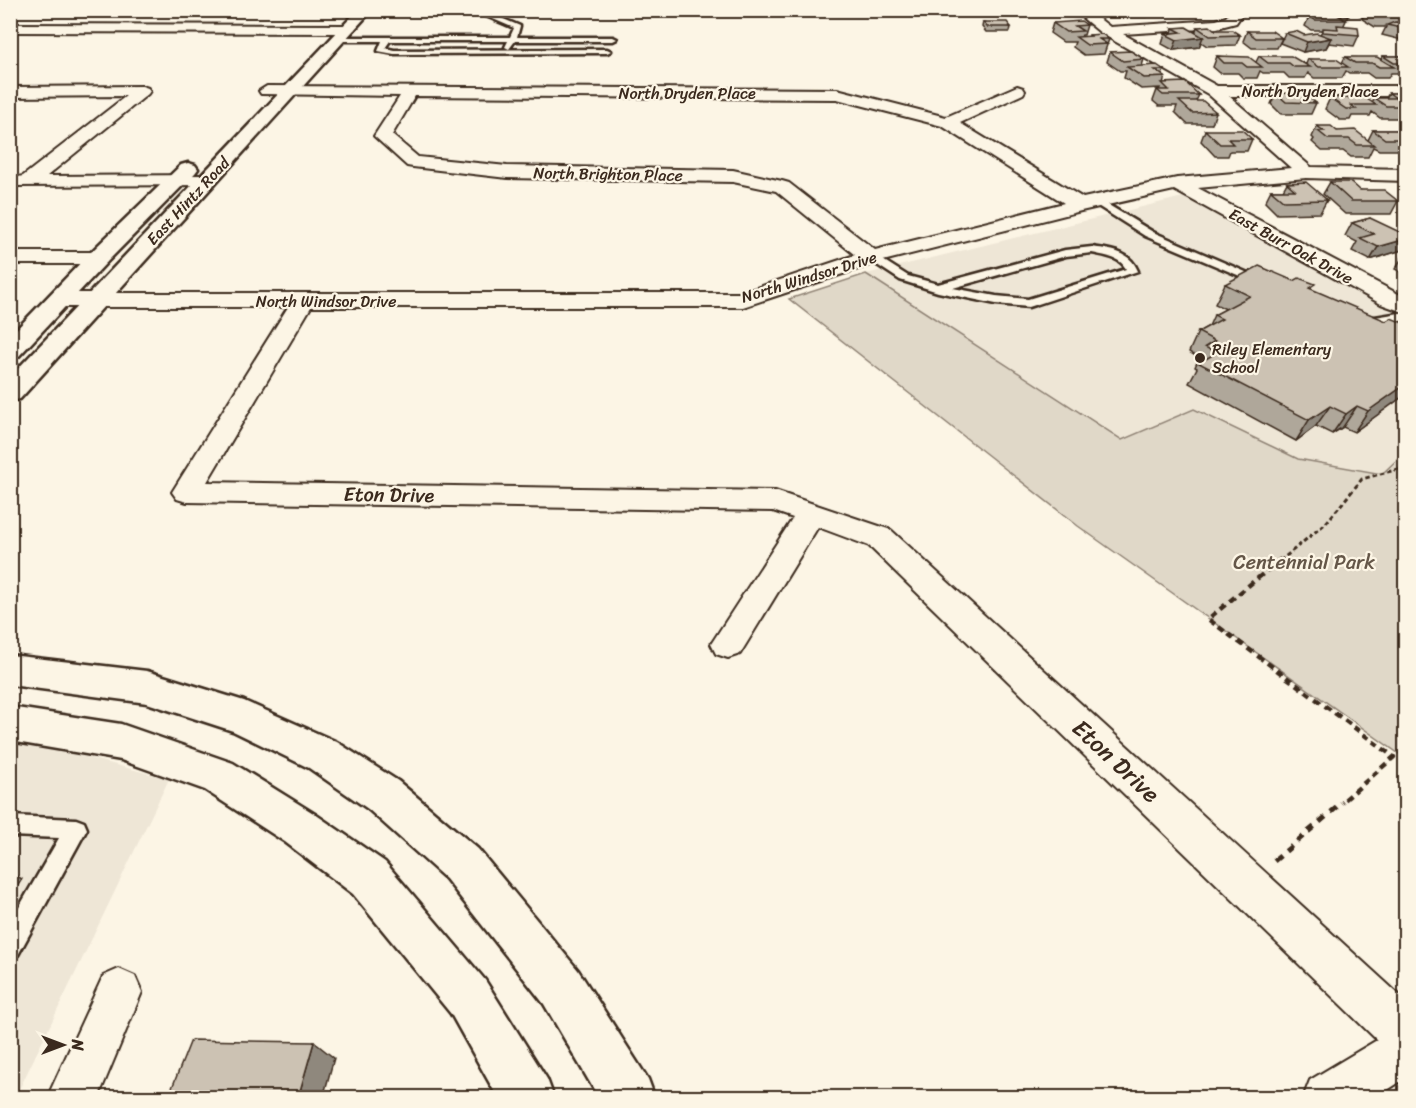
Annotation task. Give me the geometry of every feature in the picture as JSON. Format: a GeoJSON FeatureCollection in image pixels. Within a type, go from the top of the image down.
{"type":"FeatureCollection","features":[{"type":"Feature","properties":{"kind":"main road","name":"East Hintz Road"},"geometry":{"type":"LineString","coordinates":[[315,41],[338,32],[346,10]]}},
{"type":"Feature","properties":{"kind":"main road","name":"East Hintz Road"},"geometry":{"type":"LineString","coordinates":[[10,393],[291,91],[338,32],[366,10]]}},
{"type":"Feature","properties":{"kind":"main road"},"geometry":{"type":"LineString","coordinates":[[263,95],[283,75]]}},
{"type":"Feature","properties":{"kind":"main road","name":"East Hintz Road"},"geometry":{"type":"LineString","coordinates":[[10,351],[98,258],[201,157]]}},
{"type":"Feature","properties":{"kind":"main road"},"geometry":{"type":"LineString","coordinates":[[10,670],[147,687],[244,718],[323,754],[383,795],[462,864],[561,987],[629,1098]]}},
{"type":"Feature","properties":{"kind":"main road"},"geometry":{"type":"LineString","coordinates":[[10,724],[121,742],[219,776],[309,834],[369,878],[468,997],[528,1098]]}},
{"type":"Feature","properties":{"kind":"street"},"geometry":{"type":"LineString","coordinates":[[1079,10],[1107,31],[1214,91],[1306,172]]}},
{"type":"Feature","properties":{"kind":"street"},"geometry":{"type":"LineString","coordinates":[[1107,31],[1217,24],[1231,20],[1239,10]]}},
{"type":"Feature","properties":{"kind":"street"},"geometry":{"type":"LineString","coordinates":[[158,28],[174,16]]}},
{"type":"Feature","properties":{"kind":"street"},"geometry":{"type":"LineString","coordinates":[[10,28],[158,28],[338,32]]}},
{"type":"Feature","properties":{"kind":"street"},"geometry":{"type":"LineString","coordinates":[[10,92],[142,91],[19,182]]}},
{"type":"Feature","properties":{"kind":"street","name":"North Dryden Place"},"geometry":{"type":"LineString","coordinates":[[263,95],[291,91],[837,94],[948,122],[1089,203]]}},
{"type":"Feature","properties":{"kind":"street","name":"North Brighton Place"},"geometry":{"type":"LineString","coordinates":[[411,91],[383,136],[413,162],[507,172],[733,176],[782,187],[871,257]]}},
{"type":"Feature","properties":{"kind":"street"},"geometry":{"type":"LineString","coordinates":[[948,122],[1017,91]]}},
{"type":"Feature","properties":{"kind":"street","name":"North Dryden Place"},"geometry":{"type":"LineString","coordinates":[[1214,91],[1406,91]]}},
{"type":"Feature","properties":{"kind":"street","name":"North Windsor Drive"},"geometry":{"type":"LineString","coordinates":[[59,300],[303,302],[743,300],[871,257],[1089,203],[1177,184],[1306,172],[1406,174]]}},
{"type":"Feature","properties":{"kind":"street"},"geometry":{"type":"LineString","coordinates":[[19,182],[206,181]]}},
{"type":"Feature","properties":{"kind":"street","name":"East Burr Oak Drive"},"geometry":{"type":"LineString","coordinates":[[1177,184],[1389,299],[1406,306]]}},
{"type":"Feature","properties":{"kind":"street"},"geometry":{"type":"LineString","coordinates":[[13,261],[98,258]]}},
{"type":"Feature","properties":{"kind":"street","name":"Eton Drive"},"geometry":{"type":"LineString","coordinates":[[303,302],[188,492],[775,501],[880,538],[1406,1034]]}},
{"type":"Feature","properties":{"kind":"street"},"geometry":{"type":"LineString","coordinates":[[728,644],[811,514]]}},
{"type":"Feature","properties":{"kind":"street"},"geometry":{"type":"LineString","coordinates":[[72,1098],[119,992]]}},
{"type":"Feature","properties":{"kind":"street"},"geometry":{"type":"LineString","coordinates":[[1328,1098],[1406,1050]]}},
{"type":"Feature","properties":{"kind":"lane"},"geometry":{"type":"LineString","coordinates":[[475,10],[518,27],[506,51]]}},
{"type":"Feature","properties":{"kind":"lane"},"geometry":{"type":"LineString","coordinates":[[338,32],[387,40],[613,39]]}},
{"type":"Feature","properties":{"kind":"lane"},"geometry":{"type":"LineString","coordinates":[[387,40],[381,49],[386,51],[607,51]]}},
{"type":"Feature","properties":{"kind":"lane"},"geometry":{"type":"LineString","coordinates":[[1089,203],[1149,234],[1277,287]]}},
{"type":"Feature","properties":{"kind":"lane"},"geometry":{"type":"LineString","coordinates":[[871,257],[904,278],[938,288],[996,300],[1029,303],[1132,271],[1129,263],[1115,254],[1092,250],[1065,253],[938,288]]}},
{"type":"Feature","properties":{"kind":"lane"},"geometry":{"type":"LineString","coordinates":[[1352,319],[1375,321],[1406,316]]}},
{"type":"Feature","properties":{"kind":"lane"},"geometry":{"type":"LineString","coordinates":[[10,826],[76,829],[10,947]]}},
{"type":"Feature","properties":{"kind":"path"},"geometry":{"type":"LineString","coordinates":[[1273,862],[1394,758],[1208,619],[1326,523],[1362,479],[1406,467]]}},
{"type":"Feature","properties":{"kind":"shaded area","name":"Riley Elementary School"},"geometry":{"type":"Polygon","coordinates":[[[1187,196],[1405,306],[1405,452],[1382,474],[1298,459],[1194,409],[1122,440],[866,274],[1187,196]]]}},
{"type":"Feature","properties":{"kind":"shaded area"},"geometry":{"type":"Polygon","coordinates":[[[10,737],[169,779],[15,1098],[10,1097],[10,737]]]}},
{"type":"Feature","properties":{"kind":"green space","name":"Centennial Park"},"geometry":{"type":"Polygon","coordinates":[[[866,274],[1122,440],[1194,409],[1298,459],[1382,474],[1405,452],[1405,758],[1078,526],[789,299],[866,274]]]}},
{"type":"Feature","properties":{"kind":"building"},"geometry":{"type":"Polygon","coordinates":[[[1369,10],[1390,10],[1401,17],[1380,17],[1369,10]]]}},
{"type":"Feature","properties":{"kind":"building"},"geometry":{"type":"Polygon","coordinates":[[[1314,11],[1341,11],[1348,16],[1339,16],[1346,20],[1315,20],[1309,16],[1322,16],[1314,11]]]}},
{"type":"Feature","properties":{"kind":"building"},"geometry":{"type":"Polygon","coordinates":[[[1081,21],[1087,25],[1075,26],[1083,31],[1066,32],[1053,23],[1081,21]]]}},
{"type":"Feature","properties":{"kind":"building"},"geometry":{"type":"Polygon","coordinates":[[[983,22],[1007,22],[1011,27],[987,27],[983,22]]]}},
{"type":"Feature","properties":{"kind":"building"},"geometry":{"type":"Polygon","coordinates":[[[1395,22],[1406,23],[1406,29],[1387,25],[1395,22]]]}},
{"type":"Feature","properties":{"kind":"building"},"geometry":{"type":"Polygon","coordinates":[[[1337,25],[1358,27],[1359,35],[1323,32],[1323,28],[1338,29],[1337,25]]]}},
{"type":"Feature","properties":{"kind":"building"},"geometry":{"type":"Polygon","coordinates":[[[1210,26],[1215,30],[1232,30],[1240,35],[1210,36],[1197,27],[1210,26]]]}},
{"type":"Feature","properties":{"kind":"building"},"geometry":{"type":"Polygon","coordinates":[[[1186,27],[1203,37],[1177,40],[1165,34],[1181,32],[1173,28],[1186,27]]]}},
{"type":"Feature","properties":{"kind":"building"},"geometry":{"type":"Polygon","coordinates":[[[1247,31],[1272,31],[1282,38],[1256,38],[1247,31]]]}},
{"type":"Feature","properties":{"kind":"building"},"geometry":{"type":"Polygon","coordinates":[[[1296,31],[1304,35],[1317,33],[1331,38],[1307,42],[1285,33],[1296,31]]]}},
{"type":"Feature","properties":{"kind":"building"},"geometry":{"type":"Polygon","coordinates":[[[1102,34],[1109,39],[1099,39],[1107,44],[1087,45],[1076,37],[1092,36],[1089,35],[1102,34]]]}},
{"type":"Feature","properties":{"kind":"building"},"geometry":{"type":"Polygon","coordinates":[[[1131,51],[1144,59],[1123,61],[1110,52],[1131,51]]]}},
{"type":"Feature","properties":{"kind":"building"},"geometry":{"type":"Polygon","coordinates":[[[1217,56],[1249,57],[1262,67],[1247,67],[1242,63],[1224,63],[1217,56]]]}},
{"type":"Feature","properties":{"kind":"building"},"geometry":{"type":"Polygon","coordinates":[[[1259,56],[1291,56],[1310,67],[1294,67],[1289,63],[1268,63],[1259,56]]]}},
{"type":"Feature","properties":{"kind":"building"},"geometry":{"type":"Polygon","coordinates":[[[1383,56],[1406,56],[1406,63],[1394,63],[1383,56]]]}},
{"type":"Feature","properties":{"kind":"building"},"geometry":{"type":"Polygon","coordinates":[[[1345,57],[1377,57],[1394,67],[1355,63],[1345,57]]]}},
{"type":"Feature","properties":{"kind":"building"},"geometry":{"type":"Polygon","coordinates":[[[1308,59],[1336,59],[1348,67],[1319,67],[1308,59]]]}},
{"type":"Feature","properties":{"kind":"building"},"geometry":{"type":"Polygon","coordinates":[[[1157,65],[1164,70],[1155,70],[1165,77],[1144,78],[1127,67],[1157,65]]]}},
{"type":"Feature","properties":{"kind":"building"},"geometry":{"type":"Polygon","coordinates":[[[1185,82],[1199,95],[1163,95],[1157,90],[1169,90],[1162,83],[1185,82]]]}},
{"type":"Feature","properties":{"kind":"building"},"geometry":{"type":"Polygon","coordinates":[[[1276,93],[1305,94],[1316,103],[1286,102],[1276,93]]]}},
{"type":"Feature","properties":{"kind":"building"},"geometry":{"type":"Polygon","coordinates":[[[1343,93],[1358,93],[1376,105],[1351,105],[1356,109],[1346,109],[1330,98],[1349,98],[1343,93]]]}},
{"type":"Feature","properties":{"kind":"building"},"geometry":{"type":"Polygon","coordinates":[[[1389,93],[1406,93],[1406,106],[1386,106],[1374,98],[1396,98],[1389,93]]]}},
{"type":"Feature","properties":{"kind":"building"},"geometry":{"type":"Polygon","coordinates":[[[1179,101],[1203,101],[1216,112],[1192,113],[1179,101]]]}},
{"type":"Feature","properties":{"kind":"building"},"geometry":{"type":"Polygon","coordinates":[[[1317,126],[1331,126],[1337,131],[1355,130],[1374,145],[1357,145],[1349,139],[1328,139],[1318,131],[1324,131],[1317,126]]]}},
{"type":"Feature","properties":{"kind":"building"},"geometry":{"type":"Polygon","coordinates":[[[1205,130],[1242,130],[1252,139],[1228,139],[1233,144],[1220,144],[1205,130]]]}},
{"type":"Feature","properties":{"kind":"building"},"geometry":{"type":"Polygon","coordinates":[[[1373,130],[1406,130],[1406,139],[1385,139],[1373,130]]]}},
{"type":"Feature","properties":{"kind":"building"},"geometry":{"type":"Polygon","coordinates":[[[1306,182],[1327,200],[1284,201],[1271,190],[1295,190],[1287,183],[1306,182]]]}},
{"type":"Feature","properties":{"kind":"building"},"geometry":{"type":"Polygon","coordinates":[[[1330,182],[1351,182],[1360,190],[1384,190],[1398,201],[1351,201],[1330,182]]]}},
{"type":"Feature","properties":{"kind":"building"},"geometry":{"type":"Polygon","coordinates":[[[1370,218],[1406,235],[1406,239],[1378,247],[1360,238],[1374,234],[1352,223],[1370,218]]]}},
{"type":"Feature","properties":{"kind":"building"},"geometry":{"type":"Polygon","coordinates":[[[1259,266],[1294,281],[1299,278],[1315,284],[1309,288],[1386,321],[1391,318],[1406,324],[1406,384],[1368,411],[1357,406],[1346,414],[1330,406],[1309,420],[1199,363],[1216,353],[1205,347],[1215,341],[1198,332],[1222,319],[1214,315],[1250,296],[1225,284],[1259,266]]]}},
{"type":"Feature","properties":{"kind":"building"},"geometry":{"type":"Polygon","coordinates":[[[191,1040],[314,1042],[298,1098],[168,1098],[191,1040]]]}},
{"type":"Feature","properties":{"kind":"place","name":"Riley Elementary School"},"geometry":{"type":"Point","coordinates":[1200,358]}}]}
